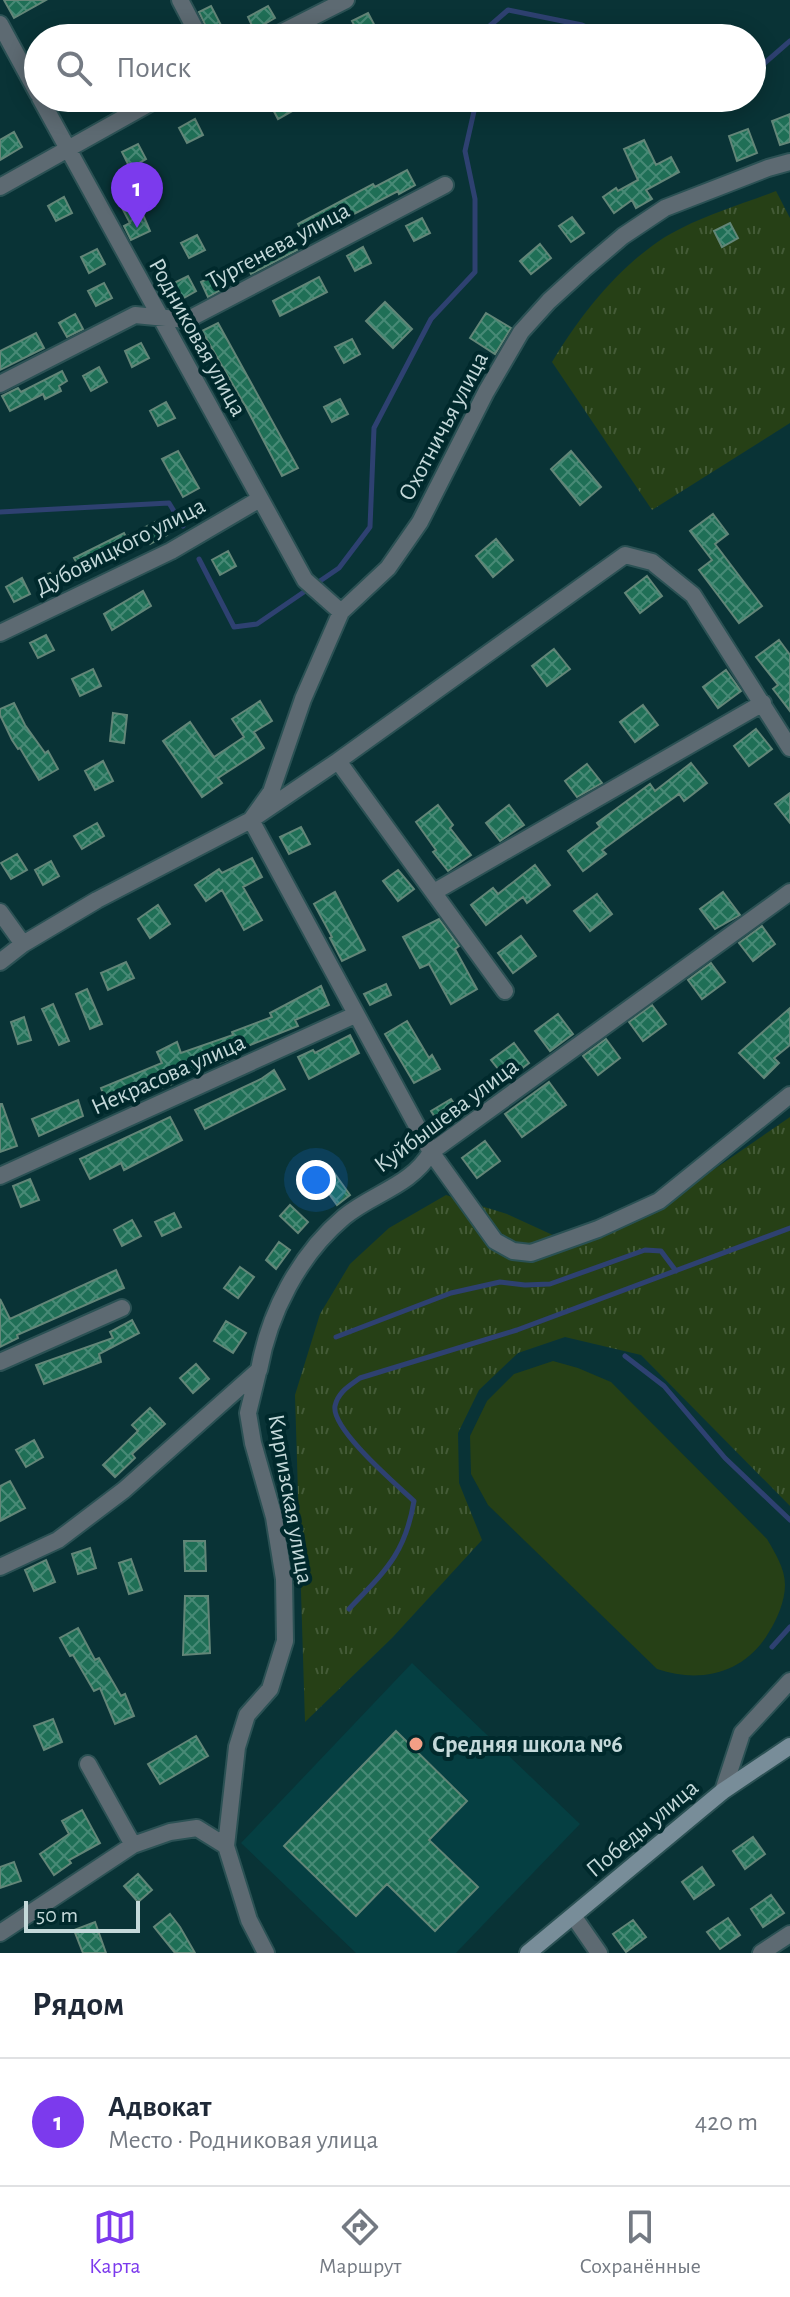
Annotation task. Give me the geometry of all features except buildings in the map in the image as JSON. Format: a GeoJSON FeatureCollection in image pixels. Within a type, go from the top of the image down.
{"type":"FeatureCollection","features":[{"type":"Feature","properties":{"kind":"street"},"geometry":{"type":"LineString","coordinates":[[180,0],[193,24]]}},
{"type":"Feature","properties":{"kind":"street"},"geometry":{"type":"LineString","coordinates":[[299,24],[346,0]]}},
{"type":"Feature","properties":{"kind":"street","name":"Родниковая улица"},"geometry":{"type":"LineString","coordinates":[[0,24],[24,68]]}},
{"type":"Feature","properties":{"kind":"street","name":"Родниковая улица"},"geometry":{"type":"LineString","coordinates":[[48,112],[305,580],[341,612]]}},
{"type":"Feature","properties":{"kind":"street"},"geometry":{"type":"LineString","coordinates":[[0,187],[134,112]]}},
{"type":"Feature","properties":{"kind":"street","name":"Охотничья улица"},"geometry":{"type":"LineString","coordinates":[[251,820],[271,792],[303,699],[341,612],[388,568],[420,522],[486,392],[521,332],[549,301],[623,236],[665,208],[790,162]]}},
{"type":"Feature","properties":{"kind":"street","name":"Тургенева улица"},"geometry":{"type":"LineString","coordinates":[[0,384],[135,315],[187,320],[445,185]]}},
{"type":"Feature","properties":{"kind":"street","name":"Дубовицкого улица"},"geometry":{"type":"LineString","coordinates":[[0,633],[171,551],[260,499]]}},
{"type":"Feature","properties":{"kind":"street","name":"Охотничья улица"},"geometry":{"type":"LineString","coordinates":[[0,962],[23,944],[97,900],[251,820],[625,555],[652,562],[693,595],[763,703]]}},
{"type":"Feature","properties":{"kind":"street"},"geometry":{"type":"LineString","coordinates":[[434,892],[763,703],[790,748]]}},
{"type":"Feature","properties":{"kind":"street"},"geometry":{"type":"LineString","coordinates":[[338,761],[505,991]]}},
{"type":"Feature","properties":{"kind":"street"},"geometry":{"type":"LineString","coordinates":[[251,820],[431,1152],[495,1241],[513,1251],[531,1253],[598,1229],[659,1201],[790,1095]]}},
{"type":"Feature","properties":{"kind":"street","name":"Куйбышева улица"},"geometry":{"type":"LineString","coordinates":[[259,1370],[279,1303],[312,1252],[345,1217],[422,1167],[431,1152],[790,892]]}},
{"type":"Feature","properties":{"kind":"street"},"geometry":{"type":"LineString","coordinates":[[0,912],[23,944]]}},
{"type":"Feature","properties":{"kind":"street","name":"Некрасова улица"},"geometry":{"type":"LineString","coordinates":[[0,1176],[355,1015]]}},
{"type":"Feature","properties":{"kind":"street"},"geometry":{"type":"LineString","coordinates":[[0,1362],[122,1308]]}},
{"type":"Feature","properties":{"kind":"street"},"geometry":{"type":"LineString","coordinates":[[0,1567],[58,1540],[155,1463],[259,1370]]}},
{"type":"Feature","properties":{"kind":"street","name":"Киргизская улица"},"geometry":{"type":"LineString","coordinates":[[259,1370],[248,1413],[253,1443],[274,1517],[284,1579],[285,1641],[270,1689],[247,1715],[237,1747],[226,1846],[249,1920],[266,1953]]}},
{"type":"Feature","properties":{"kind":"street"},"geometry":{"type":"LineString","coordinates":[[723,1791],[742,1733],[790,1681]]}},
{"type":"Feature","properties":{"kind":"street","name":"Победы улица"},"geometry":{"type":"LineString","coordinates":[[528,1953],[723,1791],[790,1746]]}},
{"type":"Feature","properties":{"kind":"street"},"geometry":{"type":"LineString","coordinates":[[88,1764],[133,1845]]}},
{"type":"Feature","properties":{"kind":"street"},"geometry":{"type":"LineString","coordinates":[[0,1933],[133,1845],[170,1832],[197,1828],[226,1846]]}},
{"type":"Feature","properties":{"kind":"street"},"geometry":{"type":"LineString","coordinates":[[574,1917],[599,1953]]}},
{"type":"Feature","properties":{"kind":"street"},"geometry":{"type":"LineString","coordinates":[[761,1953],[790,1934]]}},
{"type":"Feature","properties":{"kind":"shaded area","name":"Средняя школа №6"},"geometry":{"type":"Polygon","coordinates":[[[412,1663],[580,1824],[456,1953],[356,1953],[241,1843],[412,1663]]]}},
{"type":"Feature","properties":{"kind":"green space"},"geometry":{"type":"Polygon","coordinates":[[[776,191],[790,218],[790,423],[652,510],[552,362],[596,299],[652,246],[696,221],[776,191]]]}},
{"type":"Feature","properties":{"kind":"green space"},"geometry":{"type":"Polygon","coordinates":[[[790,1117],[790,1506],[641,1355],[565,1337],[518,1353],[479,1390],[458,1433],[459,1483],[482,1540],[392,1638],[305,1722],[295,1395],[320,1314],[350,1264],[389,1228],[446,1195],[507,1214],[568,1242],[665,1203],[790,1117]]]}},
{"type":"Feature","properties":{"kind":"green space"},"geometry":{"type":"Polygon","coordinates":[[[553,1361],[611,1382],[767,1539],[783,1573],[785,1591],[782,1603],[778,1616],[759,1646],[735,1666],[705,1675],[657,1669],[488,1505],[471,1474],[470,1436],[487,1401],[514,1374],[553,1361]]]}},
{"type":"Feature","properties":{"kind":"waterway"},"geometry":{"type":"LineString","coordinates":[[492,24],[508,10],[577,24]]}},
{"type":"Feature","properties":{"kind":"waterway"},"geometry":{"type":"LineString","coordinates":[[766,62],[790,41]]}},
{"type":"Feature","properties":{"kind":"waterway"},"geometry":{"type":"LineString","coordinates":[[199,559],[234,627],[257,624],[339,568],[370,527],[374,428],[431,319],[475,272],[475,199],[465,151],[474,112]]}},
{"type":"Feature","properties":{"kind":"waterway"},"geometry":{"type":"LineString","coordinates":[[0,512],[169,503],[183,526]]}},
{"type":"Feature","properties":{"kind":"waterway"},"geometry":{"type":"LineString","coordinates":[[349,1609],[383,1573],[399,1549],[414,1501],[343,1428],[335,1406],[348,1387],[360,1378],[517,1330],[790,1228]]}},
{"type":"Feature","properties":{"kind":"waterway"},"geometry":{"type":"LineString","coordinates":[[336,1337],[451,1293],[500,1282],[550,1284],[645,1250],[661,1251],[676,1271]]}},
{"type":"Feature","properties":{"kind":"waterway"},"geometry":{"type":"LineString","coordinates":[[625,1356],[664,1386],[725,1458],[790,1520]]}},
{"type":"Feature","properties":{"kind":"waterway"},"geometry":{"type":"LineString","coordinates":[[772,1647],[790,1627]]}},
{"type":"Feature","properties":{"kind":"place","name":"Адвокат"},"geometry":{"type":"Point","coordinates":[137,228]}},
{"type":"Feature","properties":{"kind":"place","name":"Средняя школа №6"},"geometry":{"type":"Point","coordinates":[416,1744]}}]}
